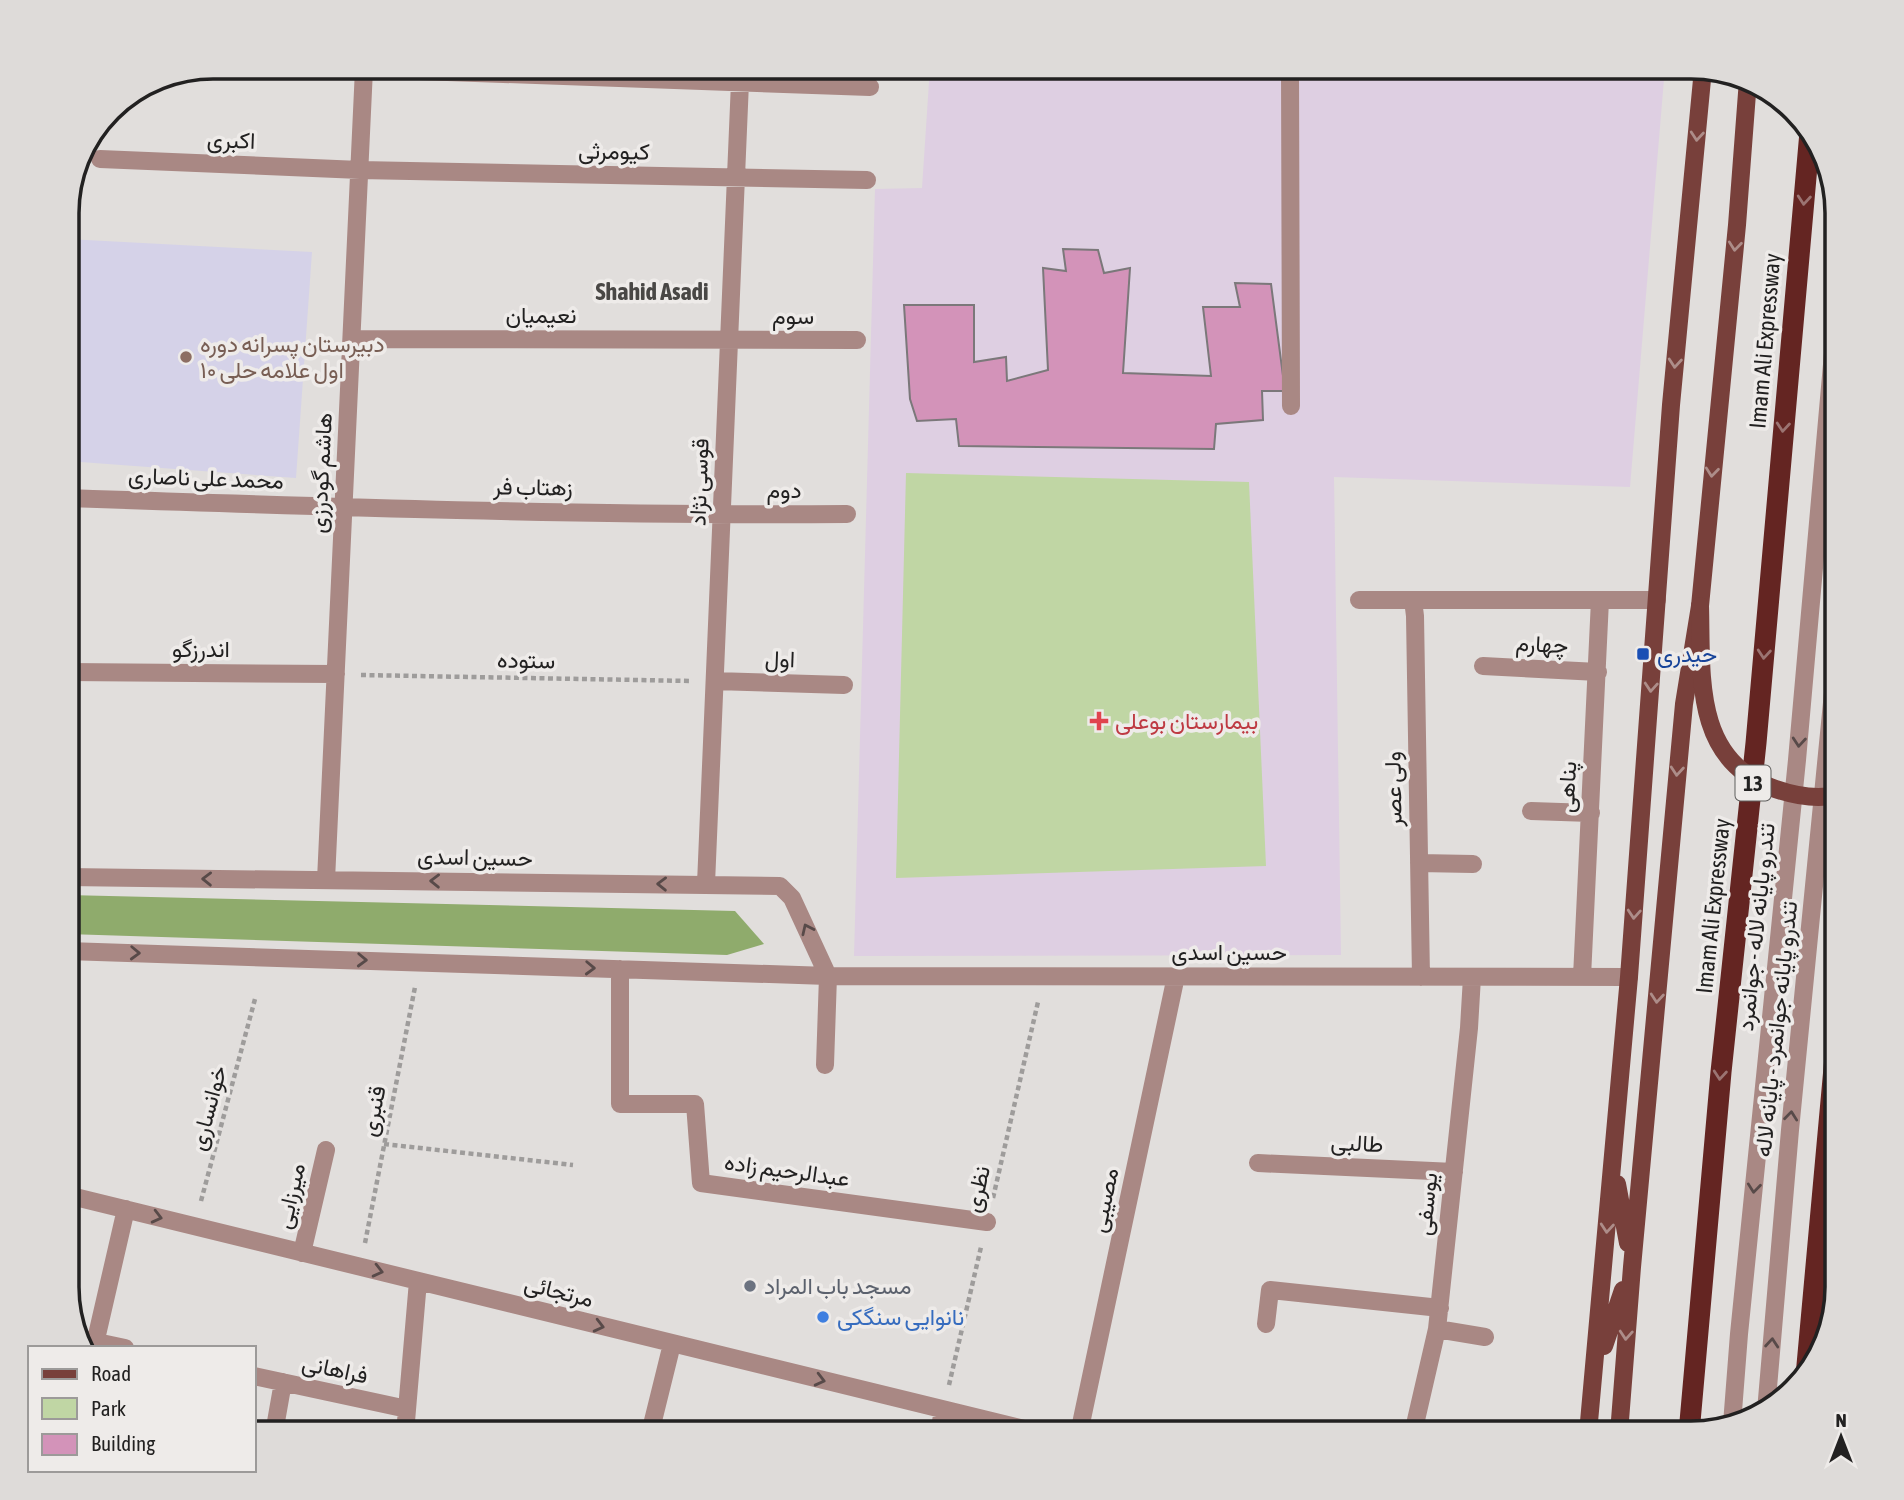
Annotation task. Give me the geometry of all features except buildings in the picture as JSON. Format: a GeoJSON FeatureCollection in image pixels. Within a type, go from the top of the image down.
{"type":"FeatureCollection","features":[{"type":"Feature","properties":{"kind":"highway","name":"Imam Ali Expressway"},"geometry":{"type":"LineString","coordinates":[[1690,1421],[1721,1072],[1755,755],[1808,149]]}},
{"type":"Feature","properties":{"kind":"highway"},"geometry":{"type":"LineString","coordinates":[[1808,1351],[1825,1174]]}},
{"type":"Feature","properties":{"kind":"main road"},"geometry":{"type":"LineString","coordinates":[[1589,1421],[1629,977],[1671,405],[1702,79]]}},
{"type":"Feature","properties":{"kind":"main road"},"geometry":{"type":"LineString","coordinates":[[1620,1421],[1684,704],[1700,606],[1747,92]]}},
{"type":"Feature","properties":{"kind":"main road"},"geometry":{"type":"LineString","coordinates":[[1700,606],[1705,709],[1714,739],[1729,760],[1762,784],[1793,795],[1825,794]]}},
{"type":"Feature","properties":{"kind":"main road"},"geometry":{"type":"LineString","coordinates":[[1595,1373],[1632,1266],[1613,1160]]}},
{"type":"Feature","properties":{"kind":"street","name":"هاشم گودرزی"},"geometry":{"type":"LineString","coordinates":[[326,880],[364,79]]}},
{"type":"Feature","properties":{"kind":"street"},"geometry":{"type":"LineString","coordinates":[[653,79],[870,87]]}},
{"type":"Feature","properties":{"kind":"street"},"geometry":{"type":"LineString","coordinates":[[1290,79],[1291,406]]}},
{"type":"Feature","properties":{"kind":"street","name":"قوسی نژاد"},"geometry":{"type":"LineString","coordinates":[[706,884],[740,82]]}},
{"type":"Feature","properties":{"kind":"street","name":"اکبری"},"geometry":{"type":"LineString","coordinates":[[100,159],[360,170]]}},
{"type":"Feature","properties":{"kind":"street","name":"کیومرثی"},"geometry":{"type":"LineString","coordinates":[[360,170],[867,180]]}},
{"type":"Feature","properties":{"kind":"street","name":"نعیمیان"},"geometry":{"type":"LineString","coordinates":[[352,339],[729,341]]}},
{"type":"Feature","properties":{"kind":"street","name":"سوم"},"geometry":{"type":"LineString","coordinates":[[729,341],[857,341]]}},
{"type":"Feature","properties":{"kind":"street","name":"تندرو پایانه لاله - جوانمرد"},"geometry":{"type":"LineString","coordinates":[[1733,1414],[1825,451]]}},
{"type":"Feature","properties":{"kind":"street","name":"محمد علی ناصاری"},"geometry":{"type":"LineString","coordinates":[[79,498],[344,507]]}},
{"type":"Feature","properties":{"kind":"street","name":"زهتاب فر"},"geometry":{"type":"LineString","coordinates":[[344,507],[722,515]]}},
{"type":"Feature","properties":{"kind":"street","name":"دوم"},"geometry":{"type":"LineString","coordinates":[[722,515],[847,514]]}},
{"type":"Feature","properties":{"kind":"street"},"geometry":{"type":"LineString","coordinates":[[1359,600],[1657,600]]}},
{"type":"Feature","properties":{"kind":"street","name":"ولی عصر"},"geometry":{"type":"LineString","coordinates":[[1413,600],[1421,977]]}},
{"type":"Feature","properties":{"kind":"street","name":"پناهی"},"geometry":{"type":"LineString","coordinates":[[1582,977],[1601,600]]}},
{"type":"Feature","properties":{"kind":"street","name":"چهارم"},"geometry":{"type":"LineString","coordinates":[[1483,666],[1598,672]]}},
{"type":"Feature","properties":{"kind":"street","name":"اندرزگو"},"geometry":{"type":"LineString","coordinates":[[79,672],[335,674]]}},
{"type":"Feature","properties":{"kind":"street","name":"اول"},"geometry":{"type":"LineString","coordinates":[[715,681],[844,685]]}},
{"type":"Feature","properties":{"kind":"street","name":"تندرو پایانه جوانمرد - پایانه لاله"},"geometry":{"type":"LineString","coordinates":[[1767,1398],[1790,1130],[1825,781]]}},
{"type":"Feature","properties":{"kind":"street"},"geometry":{"type":"LineString","coordinates":[[1531,811],[1591,813]]}},
{"type":"Feature","properties":{"kind":"street"},"geometry":{"type":"LineString","coordinates":[[1419,863],[1473,864]]}},
{"type":"Feature","properties":{"kind":"street","name":"حسین اسدی"},"geometry":{"type":"LineString","coordinates":[[79,877],[780,886],[792,898],[828,976]]}},
{"type":"Feature","properties":{"kind":"street","name":"حسین اسدی"},"geometry":{"type":"LineString","coordinates":[[79,951],[828,976],[1629,977]]}},
{"type":"Feature","properties":{"kind":"street","name":"عبدالرحیم زاده"},"geometry":{"type":"LineString","coordinates":[[620,969],[620,1104],[695,1104],[701,1183],[987,1222]]}},
{"type":"Feature","properties":{"kind":"street"},"geometry":{"type":"LineString","coordinates":[[825,1065],[828,976]]}},
{"type":"Feature","properties":{"kind":"street","name":"مصیبی"},"geometry":{"type":"LineString","coordinates":[[1082,1421],[1176,976]]}},
{"type":"Feature","properties":{"kind":"street","name":"یوسفی"},"geometry":{"type":"LineString","coordinates":[[1415,1421],[1440,1308],[1472,977]]}},
{"type":"Feature","properties":{"kind":"street","name":"میرزایی"},"geometry":{"type":"LineString","coordinates":[[302,1253],[326,1150]]}},
{"type":"Feature","properties":{"kind":"street","name":"طالبی"},"geometry":{"type":"LineString","coordinates":[[1258,1163],[1454,1172]]}},
{"type":"Feature","properties":{"kind":"street","name":"مرتجائی"},"geometry":{"type":"LineString","coordinates":[[79,1198],[989,1421]]}},
{"type":"Feature","properties":{"kind":"street"},"geometry":{"type":"LineString","coordinates":[[90,1339],[126,1209]]}},
{"type":"Feature","properties":{"kind":"street"},"geometry":{"type":"LineString","coordinates":[[406,1421],[418,1281]]}},
{"type":"Feature","properties":{"kind":"street"},"geometry":{"type":"LineString","coordinates":[[1266,1324],[1270,1290],[1440,1308]]}},
{"type":"Feature","properties":{"kind":"street"},"geometry":{"type":"LineString","coordinates":[[1437,1329],[1485,1337]]}},
{"type":"Feature","properties":{"kind":"street"},"geometry":{"type":"LineString","coordinates":[[91,1342],[113,1346]]}},
{"type":"Feature","properties":{"kind":"street"},"geometry":{"type":"LineString","coordinates":[[653,1421],[672,1343]]}},
{"type":"Feature","properties":{"kind":"street","name":"فراهانی"},"geometry":{"type":"LineString","coordinates":[[256,1376],[407,1409]]}},
{"type":"Feature","properties":{"kind":"street"},"geometry":{"type":"LineString","coordinates":[[276,1421],[283,1382]]}},
{"type":"Feature","properties":{"kind":"street"},"geometry":{"type":"LineString","coordinates":[[941,1421],[943,1410]]}},
{"type":"Feature","properties":{"kind":"path","name":"ستوده"},"geometry":{"type":"LineString","coordinates":[[335,674],[715,681]]}},
{"type":"Feature","properties":{"kind":"path","name":"قنبری"},"geometry":{"type":"LineString","coordinates":[[360,1266],[420,962]]}},
{"type":"Feature","properties":{"kind":"path","name":"نظری"},"geometry":{"type":"LineString","coordinates":[[943,1410],[1044,976]]}},
{"type":"Feature","properties":{"kind":"path","name":"خوانساری"},"geometry":{"type":"LineString","coordinates":[[194,1226],[255,999]]}},
{"type":"Feature","properties":{"kind":"path"},"geometry":{"type":"LineString","coordinates":[[384,1144],[573,1165]]}},
{"type":"Feature","properties":{"kind":"shaded area","name":"بیمارستان بوعلی"},"geometry":{"type":"Polygon","coordinates":[[[929,79],[1664,79],[1630,487],[1334,477],[1341,955],[854,956],[875,189],[922,188],[929,79]]]}},
{"type":"Feature","properties":{"kind":"shaded area","name":"دبیرستان پسرانه دوره اول علامه حلی ۱۰"},"geometry":{"type":"Polygon","coordinates":[[[79,240],[312,252],[296,478],[79,462],[79,240]]]}},
{"type":"Feature","properties":{"kind":"green space"},"geometry":{"type":"Polygon","coordinates":[[[906,473],[1249,482],[1266,866],[896,878],[906,473]]]}},
{"type":"Feature","properties":{"kind":"green space"},"geometry":{"type":"Polygon","coordinates":[[[79,895],[735,911],[764,944],[727,955],[79,934],[79,895]]]}},
{"type":"Feature","properties":{"kind":"place","name":"دبیرستان پسرانه دوره اول علامه حلی ۱۰"},"geometry":{"type":"Point","coordinates":[186,357]}},
{"type":"Feature","properties":{"kind":"place","name":"حیدری"},"geometry":{"type":"Point","coordinates":[1643,654]}},
{"type":"Feature","properties":{"kind":"place","name":"بیمارستان بوعلی"},"geometry":{"type":"Point","coordinates":[1099,721]}},
{"type":"Feature","properties":{"kind":"place","name":"مسجد باب المراد"},"geometry":{"type":"Point","coordinates":[750,1286]}},
{"type":"Feature","properties":{"kind":"place","name":"نانوایی سنگکی"},"geometry":{"type":"Point","coordinates":[823,1317]}},
{"type":"Feature","properties":{"kind":"district","name":"Shahid Asadi"},"geometry":{"type":"Point","coordinates":[652,291]}}]}
